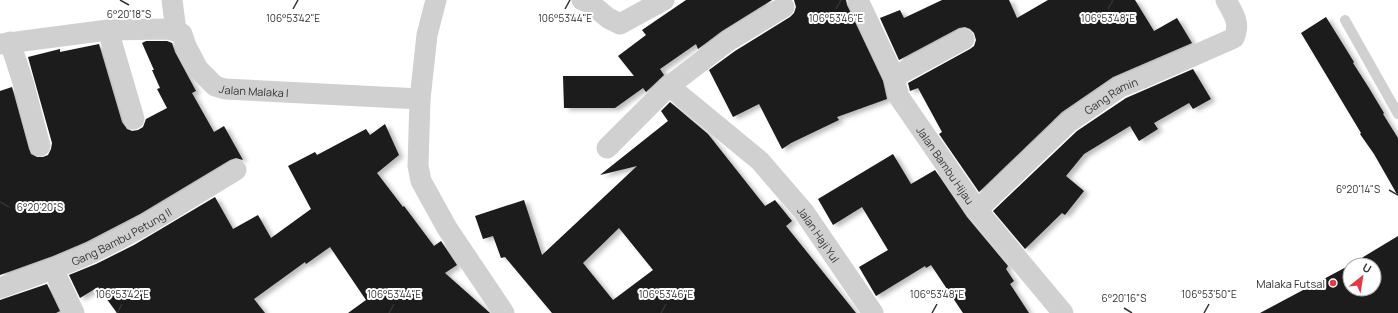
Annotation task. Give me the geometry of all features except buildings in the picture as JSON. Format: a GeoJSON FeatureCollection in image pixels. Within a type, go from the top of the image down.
{"type":"FeatureCollection","features":[{"type":"Feature","properties":{"kind":"street"},"geometry":{"type":"LineString","coordinates":[[40,146],[23,82],[5,43],[108,30],[176,30],[172,0]]}},
{"type":"Feature","properties":{"kind":"street"},"geometry":{"type":"LineString","coordinates":[[436,0],[427,35],[420,99],[418,166],[421,181],[447,228],[504,313]]}},
{"type":"Feature","properties":{"kind":"street"},"geometry":{"type":"LineString","coordinates":[[586,2],[608,18],[620,24],[664,0]]}},
{"type":"Feature","properties":{"kind":"street","name":"Jalan Bambu Hijau"},"geometry":{"type":"LineString","coordinates":[[858,0],[894,77],[899,97],[977,210],[1063,313]]}},
{"type":"Feature","properties":{"kind":"street","name":"Gang Ramin"},"geometry":{"type":"LineString","coordinates":[[977,210],[1069,122],[1120,87],[1234,38],[1237,30],[1236,21],[1226,0]]}},
{"type":"Feature","properties":{"kind":"street"},"geometry":{"type":"LineString","coordinates":[[607,148],[669,86],[728,41],[784,7]]}},
{"type":"Feature","properties":{"kind":"street"},"geometry":{"type":"LineString","coordinates":[[108,30],[134,119]]}},
{"type":"Feature","properties":{"kind":"street","name":"Jalan Malaka I"},"geometry":{"type":"LineString","coordinates":[[176,30],[182,34],[186,46],[198,69],[216,86],[225,89],[420,99]]}},
{"type":"Feature","properties":{"kind":"street"},"geometry":{"type":"LineString","coordinates":[[894,77],[964,39]]}},
{"type":"Feature","properties":{"kind":"street","name":"Jalan Haji Yul"},"geometry":{"type":"LineString","coordinates":[[669,86],[760,161],[804,212],[873,313]]}},
{"type":"Feature","properties":{"kind":"street","name":"Gang Bambu Petung II"},"geometry":{"type":"LineString","coordinates":[[0,288],[53,270],[90,254],[135,231],[236,170]]}},
{"type":"Feature","properties":{"kind":"street"},"geometry":{"type":"LineString","coordinates":[[53,270],[74,313]]}},
{"type":"Feature","properties":{"kind":"lane"},"geometry":{"type":"LineString","coordinates":[[1345,20],[1398,114]]}},
{"type":"Feature","properties":{"kind":"place","name":"Malaka Futsal"},"geometry":{"type":"Point","coordinates":[1333,283]}}]}
